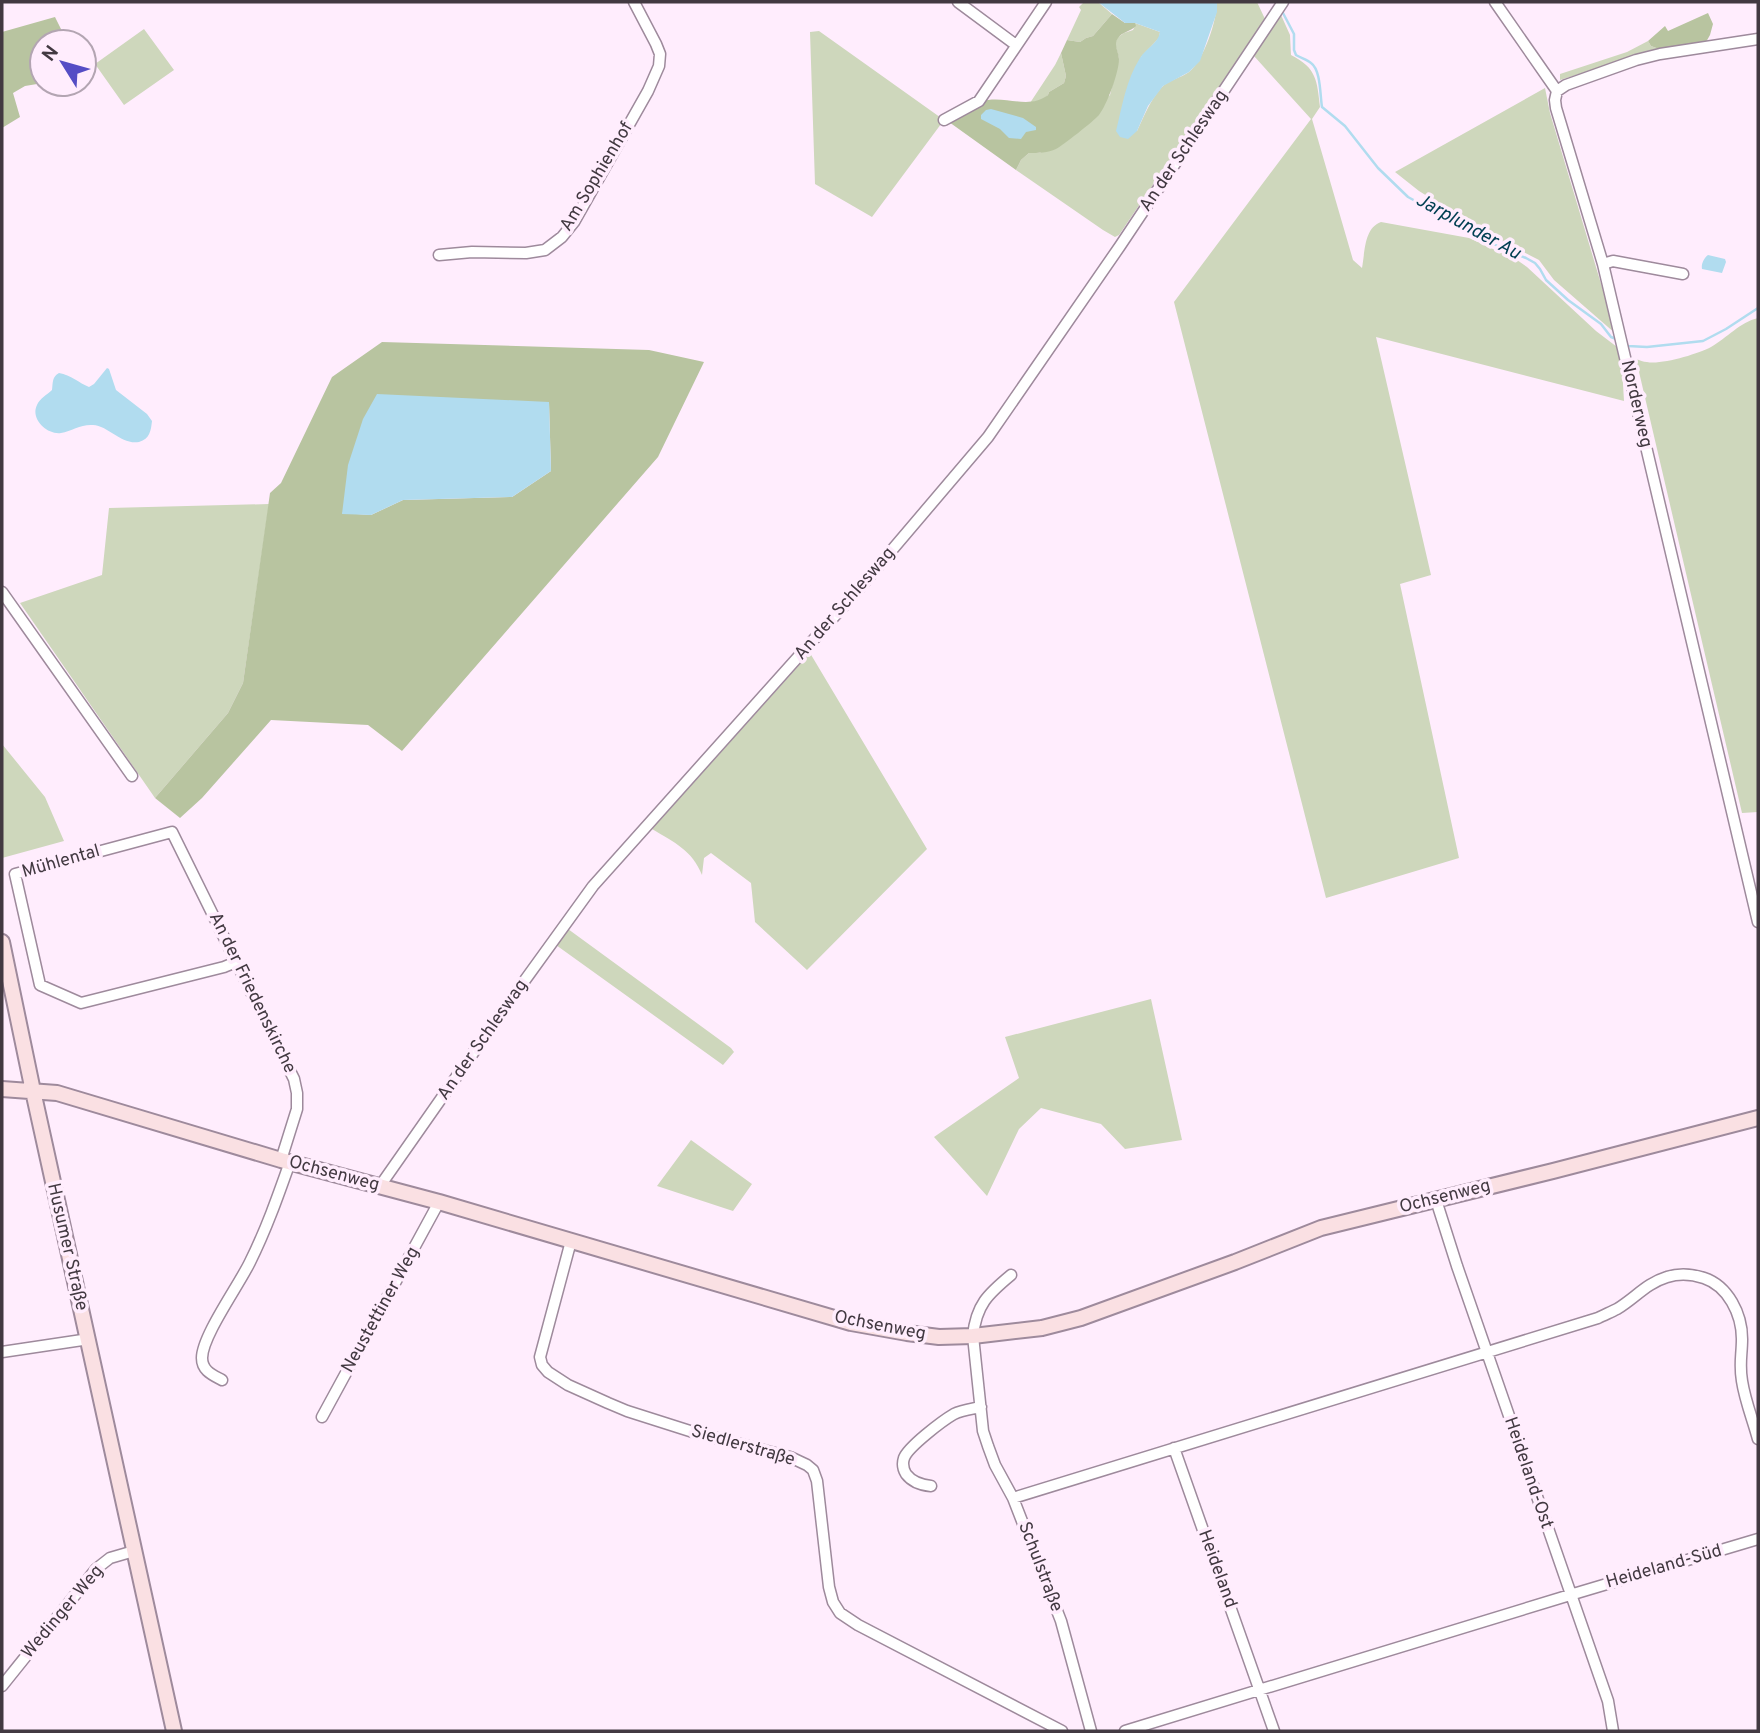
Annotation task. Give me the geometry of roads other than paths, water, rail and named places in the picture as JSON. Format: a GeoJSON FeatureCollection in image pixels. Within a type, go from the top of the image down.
{"type":"FeatureCollection","features":[{"type":"Feature","properties":{"kind":"main road","name":"Husumer Straße"},"geometry":{"type":"LineString","coordinates":[[2,943],[174,1731]]}},
{"type":"Feature","properties":{"kind":"main road","name":"Ochsenweg"},"geometry":{"type":"LineString","coordinates":[[2,1089],[59,1093],[851,1323],[939,1337],[1042,1328],[1081,1318],[1223,1267],[1321,1228],[1758,1118]]}},
{"type":"Feature","properties":{"kind":"street","name":"Am Sophienhof"},"geometry":{"type":"LineString","coordinates":[[439,255],[472,251],[526,253],[545,250],[562,237],[648,91],[659,66],[660,54],[634,2]]}},
{"type":"Feature","properties":{"kind":"street"},"geometry":{"type":"LineString","coordinates":[[958,2],[1016,45]]}},
{"type":"Feature","properties":{"kind":"street"},"geometry":{"type":"LineString","coordinates":[[943,120],[979,101],[1046,2]]}},
{"type":"Feature","properties":{"kind":"street","name":"An der Schleswag"},"geometry":{"type":"LineString","coordinates":[[380,1186],[593,886],[858,590],[988,437],[1283,2]]}},
{"type":"Feature","properties":{"kind":"street"},"geometry":{"type":"LineString","coordinates":[[1495,2],[1557,91],[1566,85],[1636,60],[1758,38]]}},
{"type":"Feature","properties":{"kind":"street","name":"Norderweg"},"geometry":{"type":"LineString","coordinates":[[1557,91],[1556,108],[1603,264],[1758,922]]}},
{"type":"Feature","properties":{"kind":"street"},"geometry":{"type":"LineString","coordinates":[[1603,264],[1613,261],[1683,274]]}},
{"type":"Feature","properties":{"kind":"street"},"geometry":{"type":"LineString","coordinates":[[2,592],[132,776]]}},
{"type":"Feature","properties":{"kind":"street","name":"An der Friedenskirche"},"geometry":{"type":"LineString","coordinates":[[172,832],[294,1079],[297,1093],[297,1109],[286,1161],[264,1234],[202,1352],[201,1362],[205,1370],[222,1380]]}},
{"type":"Feature","properties":{"kind":"street","name":"Mühlental"},"geometry":{"type":"LineString","coordinates":[[172,832],[15,874],[40,985],[81,1003],[236,962]]}},
{"type":"Feature","properties":{"kind":"street","name":"Heideland-Ost"},"geometry":{"type":"LineString","coordinates":[[1436,1200],[1608,1701],[1613,1731]]}},
{"type":"Feature","properties":{"kind":"street","name":"Neustettiner Weg"},"geometry":{"type":"LineString","coordinates":[[322,1417],[439,1202]]}},
{"type":"Feature","properties":{"kind":"street","name":"Siedlerstraße"},"geometry":{"type":"LineString","coordinates":[[571,1241],[540,1357],[548,1372],[568,1385],[627,1411],[693,1432],[790,1457],[807,1465],[817,1481],[829,1587],[833,1602],[840,1613],[869,1631],[1062,1731]]}},
{"type":"Feature","properties":{"kind":"street"},"geometry":{"type":"LineString","coordinates":[[973,1336],[975,1321],[983,1302],[1011,1275]]}},
{"type":"Feature","properties":{"kind":"street"},"geometry":{"type":"LineString","coordinates":[[1013,1498],[1598,1318],[1618,1308],[1650,1284],[1669,1276],[1695,1275],[1709,1280],[1731,1298],[1739,1319],[1742,1338],[1739,1359],[1742,1383],[1758,1439]]}},
{"type":"Feature","properties":{"kind":"street","name":"Schulstraße"},"geometry":{"type":"LineString","coordinates":[[973,1336],[988,1447],[1013,1498],[1061,1621],[1090,1731]]}},
{"type":"Feature","properties":{"kind":"street"},"geometry":{"type":"LineString","coordinates":[[2,1352],[89,1339]]}},
{"type":"Feature","properties":{"kind":"street"},"geometry":{"type":"LineString","coordinates":[[931,1486],[921,1485],[905,1473],[902,1466],[908,1452],[954,1414],[981,1407]]}},
{"type":"Feature","properties":{"kind":"street","name":"Heideland"},"geometry":{"type":"LineString","coordinates":[[1174,1448],[1274,1731]]}},
{"type":"Feature","properties":{"kind":"street","name":"Heideland-Süd"},"geometry":{"type":"LineString","coordinates":[[1570,1595],[1758,1539]]}},
{"type":"Feature","properties":{"kind":"street","name":"Wedinger Weg"},"geometry":{"type":"LineString","coordinates":[[2,1686],[96,1569],[110,1558],[134,1551]]}},
{"type":"Feature","properties":{"kind":"street"},"geometry":{"type":"LineString","coordinates":[[1125,1731],[1570,1595]]}},
{"type":"Feature","properties":{"kind":"water"},"geometry":{"type":"Polygon","coordinates":[[[1098,2],[1217,2],[1217,12],[1200,61],[1189,72],[1163,86],[1148,106],[1137,131],[1128,139],[1120,137],[1116,131],[1125,94],[1135,66],[1157,40],[1160,32],[1135,23],[1125,23],[1098,2]]]}},
{"type":"Feature","properties":{"kind":"water"},"geometry":{"type":"Polygon","coordinates":[[[986,110],[1023,118],[1036,127],[1036,130],[1026,132],[1021,139],[1009,138],[1000,129],[981,119],[986,110]]]}},
{"type":"Feature","properties":{"kind":"water"},"geometry":{"type":"Polygon","coordinates":[[[1708,255],[1725,259],[1722,273],[1702,269],[1703,261],[1708,255]]]}},
{"type":"Feature","properties":{"kind":"water"},"geometry":{"type":"Polygon","coordinates":[[[107,368],[116,390],[152,421],[146,439],[139,442],[126,441],[93,425],[56,433],[41,425],[35,410],[42,398],[52,390],[53,380],[59,373],[89,387],[107,368]]]}},
{"type":"Feature","properties":{"kind":"water"},"geometry":{"type":"Polygon","coordinates":[[[377,394],[549,402],[551,471],[512,497],[403,500],[371,515],[342,514],[348,465],[363,419],[377,394]]]}},
{"type":"Feature","properties":{"kind":"waterway","name":"Jarplunder Au"},"geometry":{"type":"LineString","coordinates":[[1283,13],[1294,34],[1296,55],[1311,63],[1317,71],[1322,107],[1345,126],[1378,168],[1408,197],[1501,248],[1535,263],[1546,280],[1616,339]]}},
{"type":"Feature","properties":{"kind":"waterway","name":"Jarplunder Au"},"geometry":{"type":"LineString","coordinates":[[1625,344],[1647,347],[1703,341],[1758,308]]}}]}
